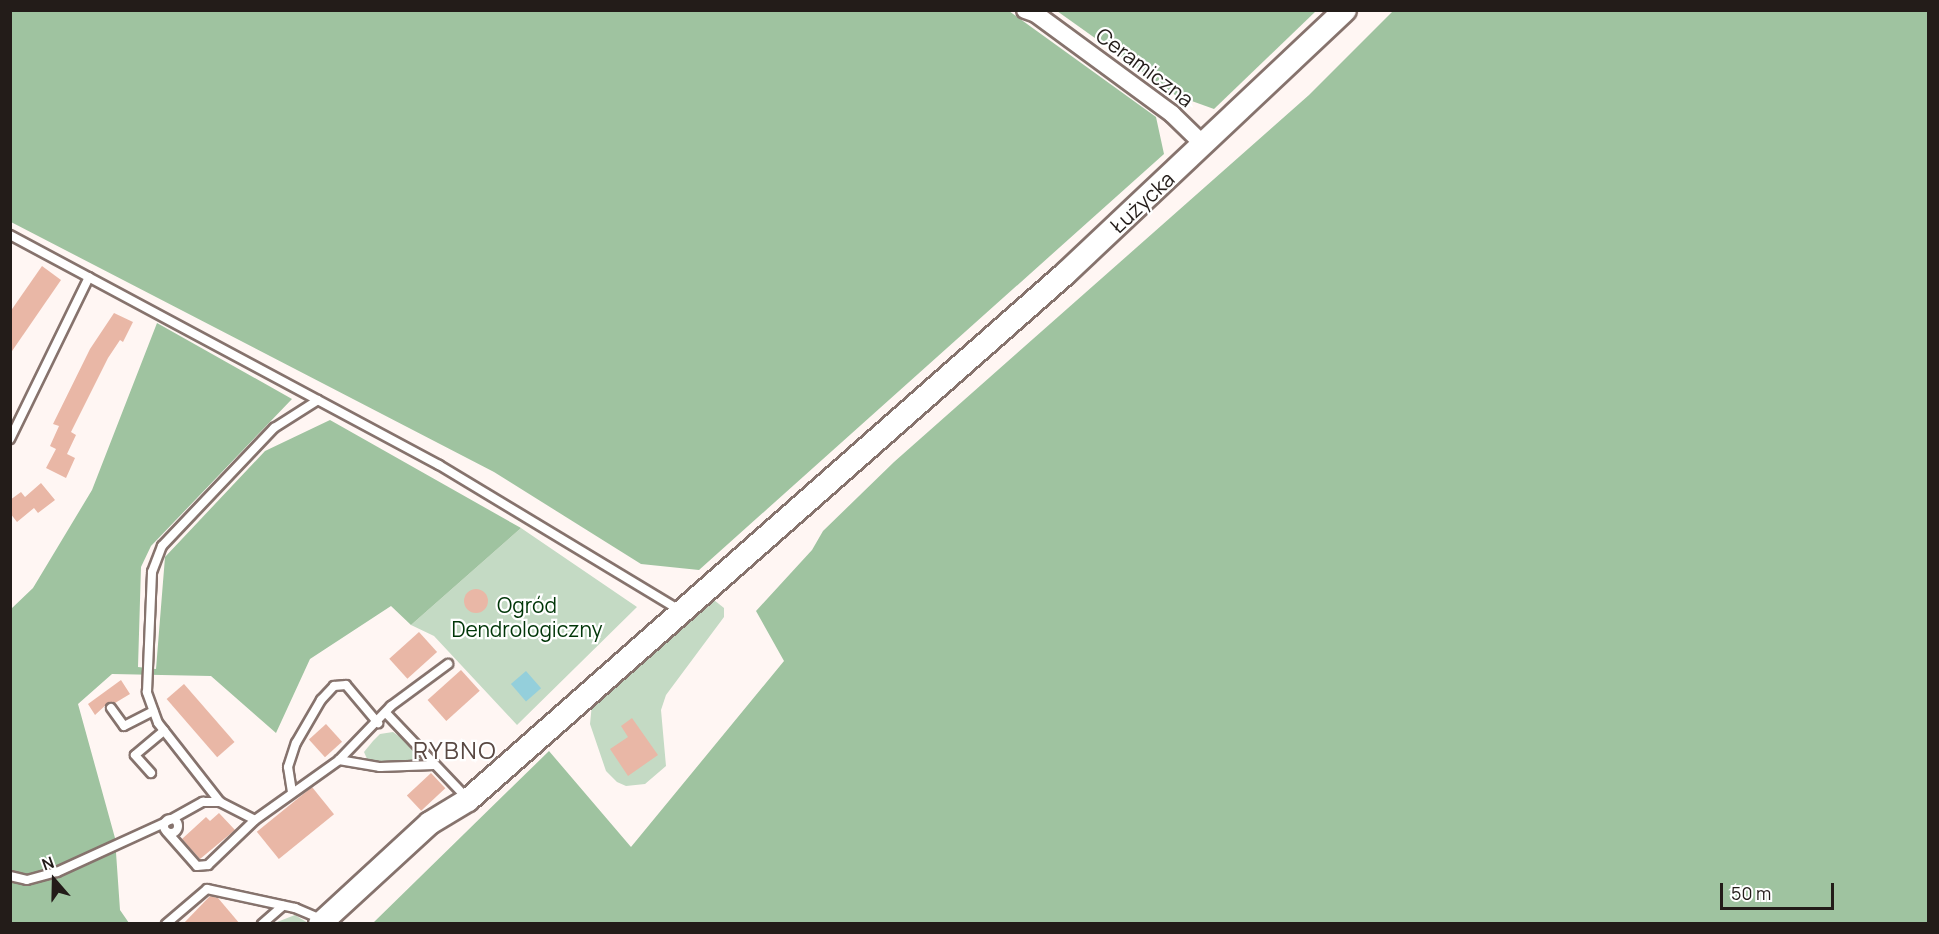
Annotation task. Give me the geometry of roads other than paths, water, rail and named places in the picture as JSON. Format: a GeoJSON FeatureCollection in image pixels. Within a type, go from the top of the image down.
{"type":"FeatureCollection","features":[{"type":"Feature","properties":{"kind":"main road","name":"Łużycka"},"geometry":{"type":"LineString","coordinates":[[327,923],[430,823],[468,800],[935,388],[1203,144],[1345,10]]}},
{"type":"Feature","properties":{"kind":"street","name":"Ceramiczna"},"geometry":{"type":"LineString","coordinates":[[1025,10],[1036,14],[1172,114],[1203,144]]}},
{"type":"Feature","properties":{"kind":"lane"},"geometry":{"type":"LineString","coordinates":[[10,234],[439,465],[681,611]]}},
{"type":"Feature","properties":{"kind":"lane"},"geometry":{"type":"LineString","coordinates":[[10,439],[89,277]]}},
{"type":"Feature","properties":{"kind":"lane"},"geometry":{"type":"LineString","coordinates":[[255,820],[220,802],[164,731],[153,711],[147,692],[152,583],[162,546],[274,428],[318,400]]}},
{"type":"Feature","properties":{"kind":"lane"},"geometry":{"type":"LineString","coordinates":[[168,821],[167,832],[190,860],[202,867],[255,820],[339,760],[378,723],[386,712],[448,664]]}},
{"type":"Feature","properties":{"kind":"lane"},"geometry":{"type":"LineString","coordinates":[[292,792],[288,766],[296,743],[321,700],[334,686],[346,685],[378,723]]}},
{"type":"Feature","properties":{"kind":"lane"},"geometry":{"type":"LineString","coordinates":[[111,708],[124,726],[153,711]]}},
{"type":"Feature","properties":{"kind":"lane"},"geometry":{"type":"LineString","coordinates":[[386,712],[468,800]]}},
{"type":"Feature","properties":{"kind":"lane"},"geometry":{"type":"LineString","coordinates":[[151,773],[135,755],[164,731]]}},
{"type":"Feature","properties":{"kind":"lane"},"geometry":{"type":"LineString","coordinates":[[339,760],[380,767],[434,765]]}},
{"type":"Feature","properties":{"kind":"lane"},"geometry":{"type":"LineString","coordinates":[[10,876],[27,880],[57,872],[168,821],[203,802],[220,802]]}},
{"type":"Feature","properties":{"kind":"lane"},"geometry":{"type":"LineString","coordinates":[[166,924],[207,890],[295,908],[327,923]]}},
{"type":"Feature","properties":{"kind":"lane"},"geometry":{"type":"LineString","coordinates":[[262,924],[283,906]]}},
{"type":"Feature","properties":{"kind":"water"},"geometry":{"type":"Polygon","coordinates":[[[526,671],[541,688],[526,701],[511,684],[526,671]]]}},
{"type":"Feature","properties":{"kind":"district","name":"RYBNO"},"geometry":{"type":"Point","coordinates":[455,750]}},
{"type":"Feature","properties":{"kind":"park label","name":"Ogród Dendrologiczny"},"geometry":{"type":"Point","coordinates":[527,617]}}]}
